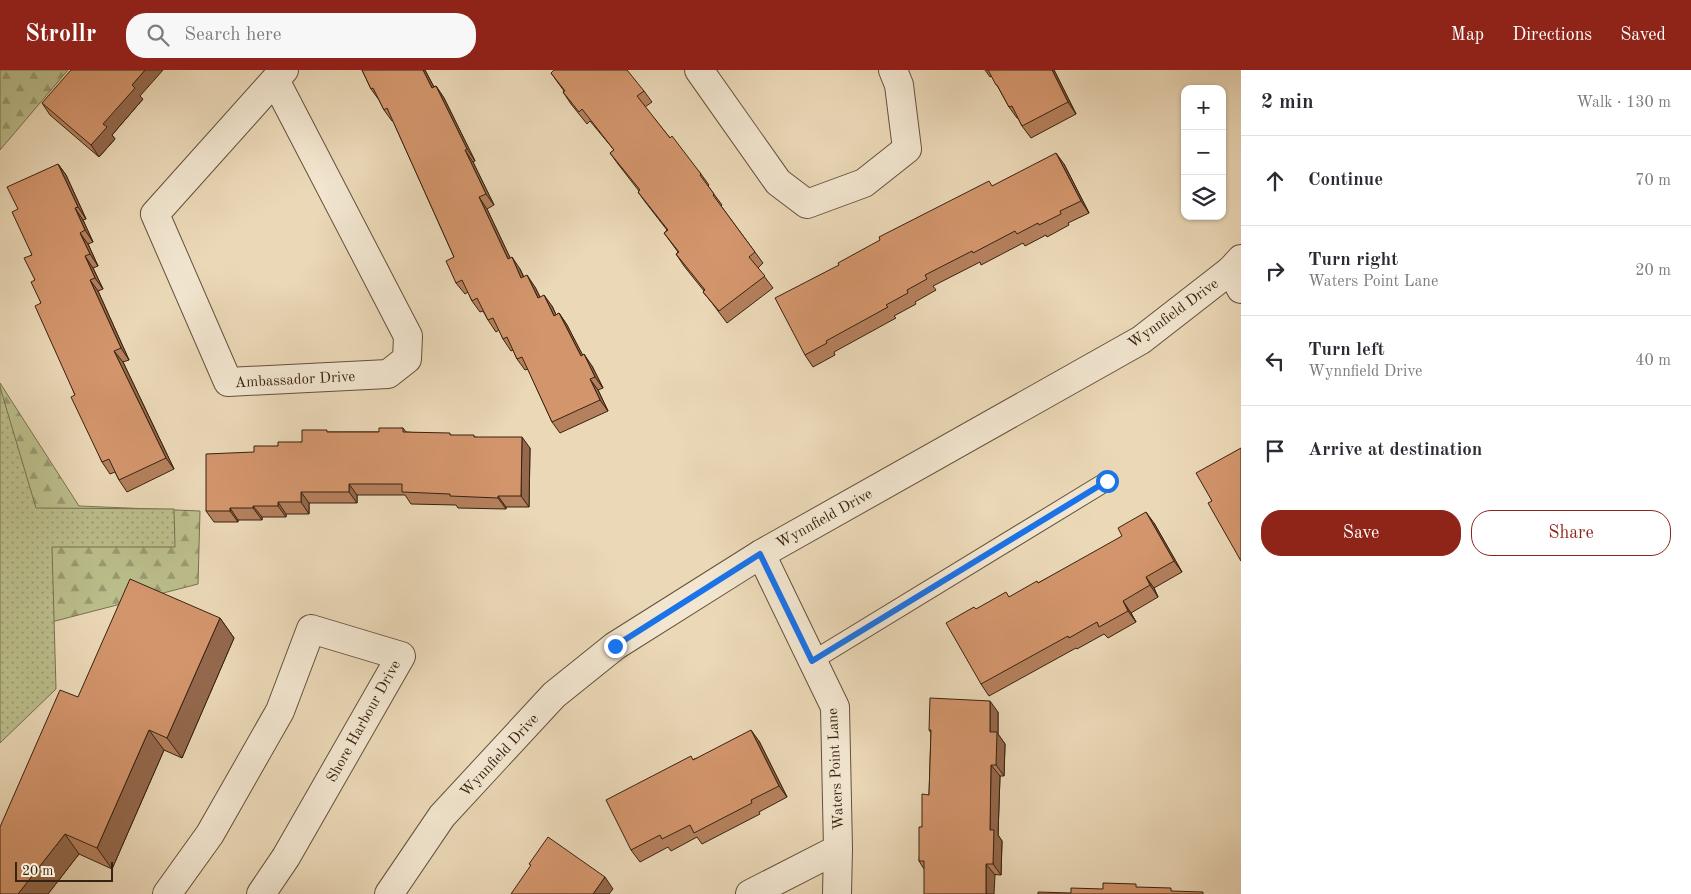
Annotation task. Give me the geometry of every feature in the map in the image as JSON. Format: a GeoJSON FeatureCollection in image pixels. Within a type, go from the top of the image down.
{"type":"FeatureCollection","features":[{"type":"Feature","properties":{"kind":"street"},"geometry":{"type":"LineString","coordinates":[[698,70],[778,182],[807,204],[864,183],[907,149],[900,85],[893,70]]}},
{"type":"Feature","properties":{"kind":"street","name":"Ambassador Drive"},"geometry":{"type":"LineString","coordinates":[[279,75],[408,336],[407,359],[388,374],[228,382],[155,214],[279,75]]}},
{"type":"Feature","properties":{"kind":"street","name":"Wynnfield Drive"},"geometry":{"type":"LineString","coordinates":[[389,894],[442,816],[554,695],[615,646],[760,554],[1142,340],[1238,273]]}},
{"type":"Feature","properties":{"kind":"street","name":"Waters Point Lane"},"geometry":{"type":"LineString","coordinates":[[760,554],[835,707],[837,894]]}},
{"type":"Feature","properties":{"kind":"street","name":"Shore Harbour Drive"},"geometry":{"type":"LineString","coordinates":[[167,894],[210,834],[280,711],[311,629],[401,656],[286,857],[261,894]]}},
{"type":"Feature","properties":{"kind":"street","name":"Waters Point Lane"},"geometry":{"type":"LineString","coordinates":[[750,894],[838,849]]}},
{"type":"Feature","properties":{"kind":"lane"},"geometry":{"type":"LineString","coordinates":[[812,661],[1107,481]]}},
{"type":"Feature","properties":{"kind":"green space"},"geometry":{"type":"Polygon","coordinates":[[[0,70],[68,70],[0,150],[0,70]]]}},
{"type":"Feature","properties":{"kind":"green space"},"geometry":{"type":"Polygon","coordinates":[[[0,383],[79,506],[200,511],[198,584],[5,634],[0,643],[0,383]]]}},
{"type":"Feature","properties":{"kind":"green space"},"geometry":{"type":"Polygon","coordinates":[[[0,387],[36,508],[174,509],[175,547],[52,547],[56,689],[0,743],[0,387]]]}},
{"type":"Feature","properties":{"kind":"building"},"geometry":{"type":"Polygon","coordinates":[[[71,70],[145,70],[132,85],[135,88],[103,124],[107,127],[91,145],[42,103],[71,70]]]}},
{"type":"Feature","properties":{"kind":"building"},"geometry":{"type":"Polygon","coordinates":[[[362,70],[423,70],[432,88],[436,86],[467,149],[465,150],[486,194],[479,197],[508,259],[512,257],[521,278],[527,275],[538,298],[544,295],[554,316],[559,313],[581,356],[584,354],[595,377],[590,379],[600,400],[552,422],[522,357],[517,359],[507,337],[503,339],[493,318],[488,320],[477,298],[472,301],[462,280],[456,283],[446,261],[454,257],[387,108],[384,110],[362,70]]]}},
{"type":"Feature","properties":{"kind":"building"},"geometry":{"type":"Polygon","coordinates":[[[554,70],[627,70],[644,91],[637,96],[670,138],[672,136],[701,174],[713,195],[755,252],[749,257],[765,276],[719,311],[676,254],[679,252],[664,233],[668,230],[638,192],[640,190],[610,153],[614,150],[582,109],[579,112],[563,92],[565,91],[551,73],[554,70]]]}},
{"type":"Feature","properties":{"kind":"building"},"geometry":{"type":"Polygon","coordinates":[[[988,70],[1052,70],[1068,102],[1022,126],[1012,106],[1009,107],[988,70]]]}},
{"type":"Feature","properties":{"kind":"building"},"geometry":{"type":"Polygon","coordinates":[[[1056,153],[1081,201],[1060,211],[1061,214],[1039,225],[1038,223],[1017,234],[1015,231],[925,275],[927,279],[907,290],[908,293],[886,305],[888,307],[826,341],[827,343],[805,355],[775,298],[839,265],[838,263],[880,240],[879,237],[989,181],[992,186],[1056,153]]]}},
{"type":"Feature","properties":{"kind":"building"},"geometry":{"type":"Polygon","coordinates":[[[58,164],[78,207],[75,208],[85,230],[80,233],[90,254],[85,256],[95,278],[90,280],[121,348],[114,351],[166,458],[119,480],[109,459],[102,462],[71,397],[75,395],[35,306],[41,303],[31,282],[35,280],[24,258],[32,255],[12,212],[18,209],[7,187],[58,164]]]}},
{"type":"Feature","properties":{"kind":"building"},"geometry":{"type":"Polygon","coordinates":[[[379,428],[403,428],[403,432],[450,433],[450,435],[474,435],[474,437],[522,437],[521,496],[498,496],[498,498],[450,496],[450,494],[402,492],[402,484],[349,484],[349,492],[301,492],[301,502],[278,502],[278,506],[230,508],[230,511],[206,511],[206,454],[254,452],[254,446],[278,446],[278,442],[302,442],[302,430],[379,432],[379,428]]]}},
{"type":"Feature","properties":{"kind":"building"},"geometry":{"type":"Polygon","coordinates":[[[1241,448],[1241,561],[1208,503],[1212,501],[1196,473],[1241,448]]]}},
{"type":"Feature","properties":{"kind":"building"},"geometry":{"type":"Polygon","coordinates":[[[1146,512],[1174,561],[1146,577],[1150,585],[1123,601],[1128,611],[1099,627],[1097,622],[1069,638],[1068,636],[981,684],[946,623],[1006,592],[1009,597],[1037,581],[1038,583],[1122,536],[1118,528],[1146,512]]]}},
{"type":"Feature","properties":{"kind":"building"},"geometry":{"type":"Polygon","coordinates":[[[130,579],[220,618],[167,738],[149,730],[97,848],[65,834],[18,894],[0,894],[0,827],[60,690],[78,697],[130,579]]]}},
{"type":"Feature","properties":{"kind":"building"},"geometry":{"type":"Polygon","coordinates":[[[930,698],[990,701],[990,732],[997,732],[996,765],[991,765],[990,830],[994,830],[993,864],[986,864],[986,894],[924,894],[924,861],[919,861],[919,827],[922,827],[922,794],[929,795],[930,698]]]}},
{"type":"Feature","properties":{"kind":"building"},"geometry":{"type":"Polygon","coordinates":[[[751,730],[779,786],[751,800],[752,803],[694,833],[690,825],[662,839],[660,835],[631,850],[606,800],[691,756],[693,760],[751,730]]]}},
{"type":"Feature","properties":{"kind":"building"},"geometry":{"type":"Polygon","coordinates":[[[548,837],[605,877],[593,894],[511,894],[548,837]]]}},
{"type":"Feature","properties":{"kind":"building"},"geometry":{"type":"Polygon","coordinates":[[[1103,883],[1136,884],[1136,887],[1171,888],[1171,891],[1203,892],[1203,894],[1038,894],[1038,892],[1071,893],[1071,888],[1103,889],[1103,883]]]}},
{"type":"Feature","properties":{"kind":"route"},"geometry":{"type":"LineString","coordinates":[[615,646],[760,554],[812,661],[1107,481]]}}]}
